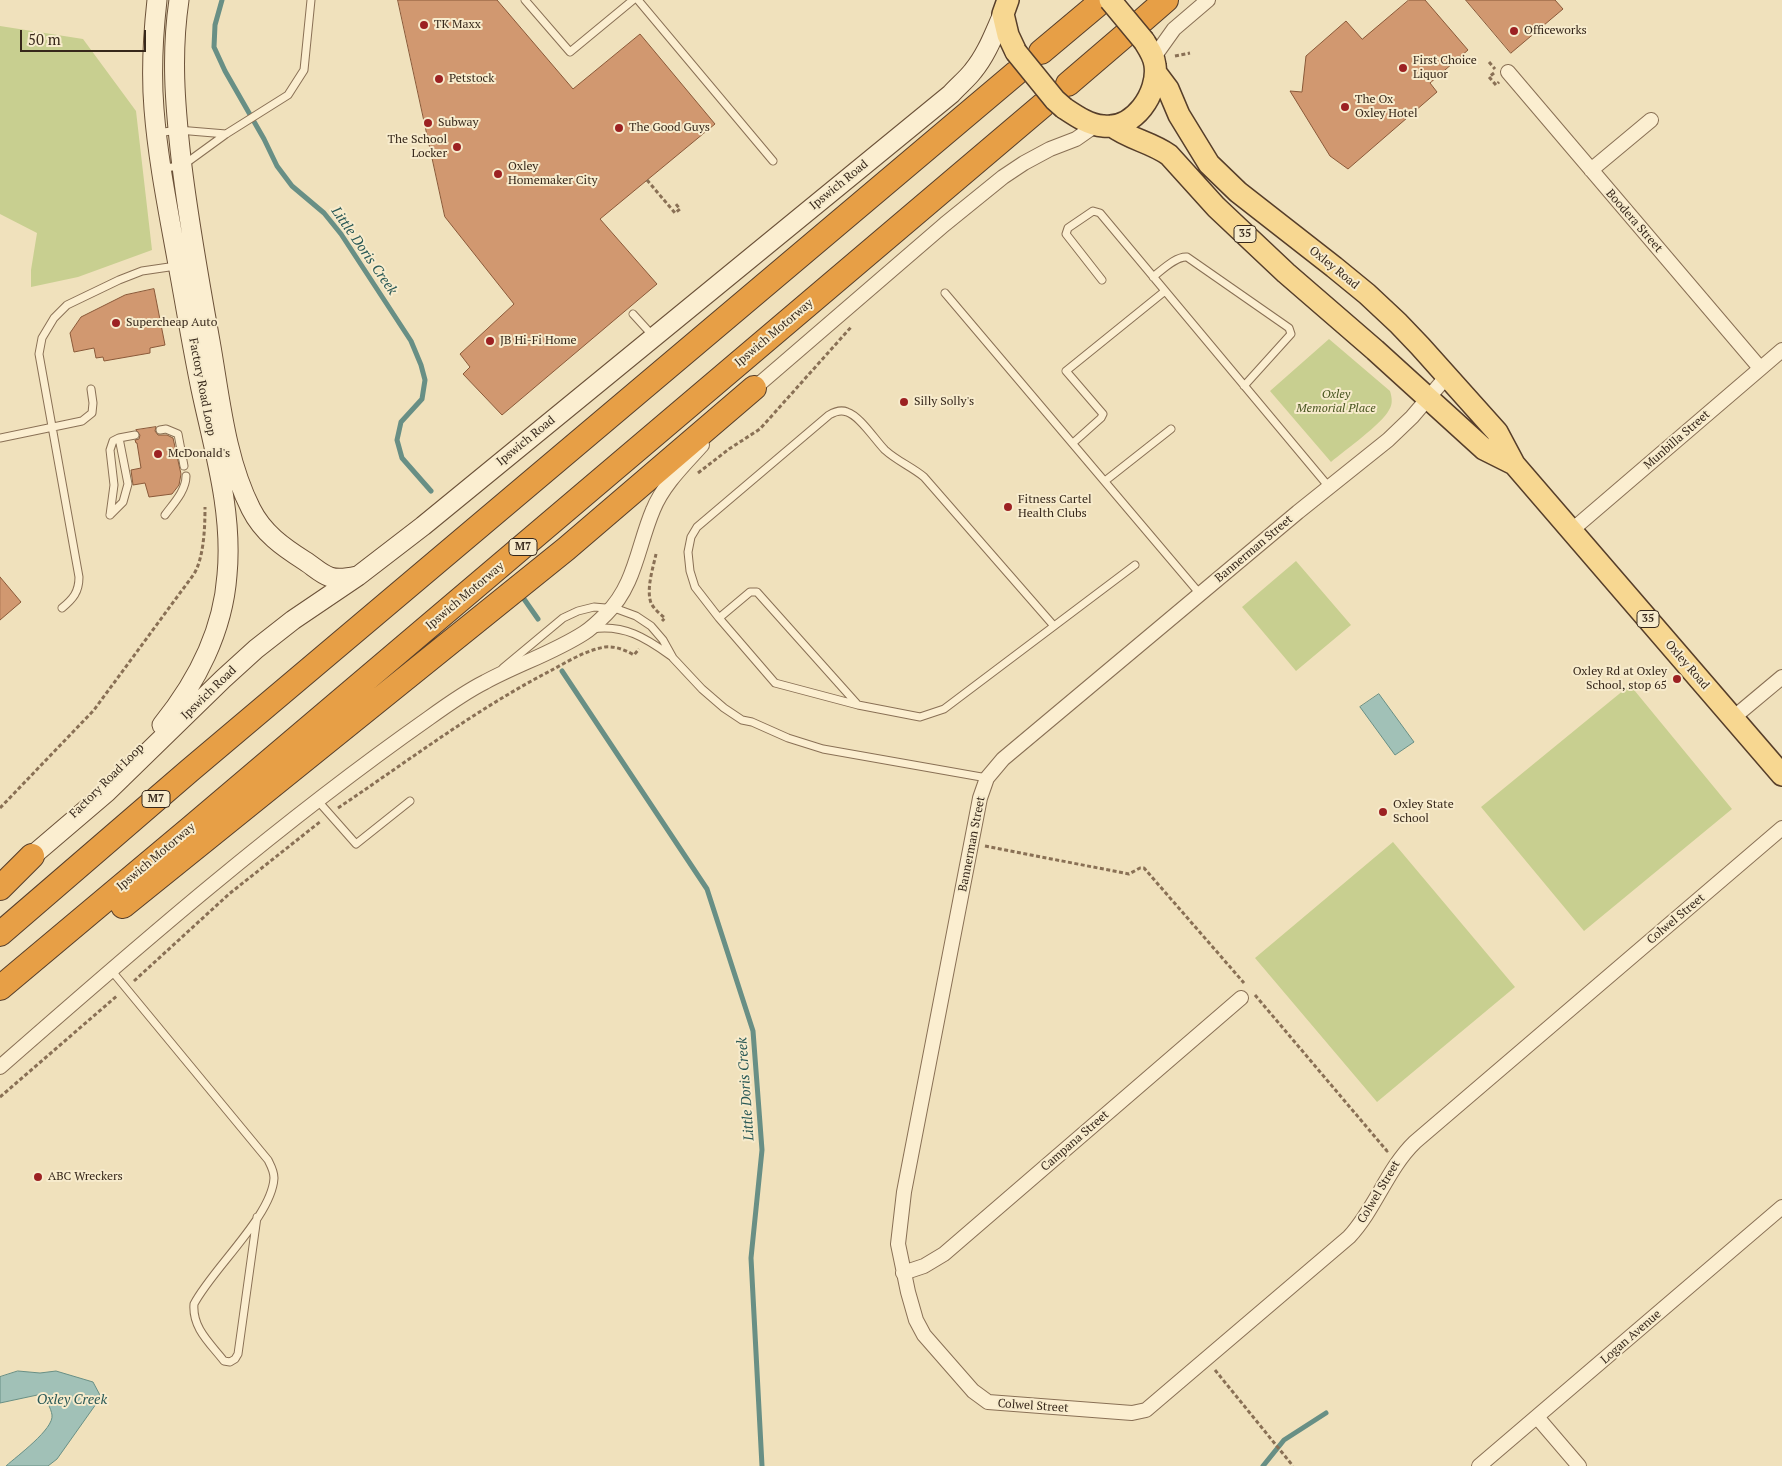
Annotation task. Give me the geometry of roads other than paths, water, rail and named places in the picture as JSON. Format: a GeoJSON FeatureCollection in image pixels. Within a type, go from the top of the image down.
{"type":"FeatureCollection","features":[{"type":"Feature","properties":{"kind":"highway"},"geometry":{"type":"LineString","coordinates":[[1068,84],[1144,45],[1166,0]]}},
{"type":"Feature","properties":{"kind":"highway"},"geometry":{"type":"LineString","coordinates":[[1041,52],[1104,2]]}},
{"type":"Feature","properties":{"kind":"highway","name":"M7"},"geometry":{"type":"LineString","coordinates":[[0,934],[1016,63]]}},
{"type":"Feature","properties":{"kind":"highway","name":"Ipswich Motorway"},"geometry":{"type":"LineString","coordinates":[[0,988],[1054,107]]}},
{"type":"Feature","properties":{"kind":"highway"},"geometry":{"type":"LineString","coordinates":[[0,1007],[228,820],[573,544],[754,388]]}},
{"type":"Feature","properties":{"kind":"highway"},"geometry":{"type":"LineString","coordinates":[[0,888],[32,856]]}},
{"type":"Feature","properties":{"kind":"main road","name":"Factory Road Loop"},"geometry":{"type":"LineString","coordinates":[[157,0],[153,69],[154,110],[161,168],[187,264],[235,470],[252,512],[274,540],[325,574],[344,579],[358,576]]}},
{"type":"Feature","properties":{"kind":"main road","name":"Factory Road Loop"},"geometry":{"type":"LineString","coordinates":[[32,856],[148,740],[177,705],[200,668],[212,642],[222,608],[228,561],[228,532],[225,506],[201,387],[187,264],[182,166],[175,101],[175,29],[179,0]]}},
{"type":"Feature","properties":{"kind":"main road","name":"35"},"geometry":{"type":"LineString","coordinates":[[1104,2],[1144,45]]}},
{"type":"Feature","properties":{"kind":"main road","name":"35"},"geometry":{"type":"LineString","coordinates":[[1003,7],[1016,63],[1056,100],[1054,107],[1104,125]]}},
{"type":"Feature","properties":{"kind":"main road","name":"Ipswich Road"},"geometry":{"type":"LineString","coordinates":[[32,856],[107,792],[256,649],[311,607],[358,576],[423,526],[951,94],[969,77],[981,60],[1003,7]]}},
{"type":"Feature","properties":{"kind":"main road"},"geometry":{"type":"LineString","coordinates":[[1104,125],[1133,116],[1142,109],[1154,88],[1144,45]]}},
{"type":"Feature","properties":{"kind":"main road","name":"Oxley Road"},"geometry":{"type":"LineString","coordinates":[[1144,45],[1168,89],[1182,122],[1209,164],[1238,192],[1367,294],[1404,329],[1497,432],[1514,464],[1782,775]]}},
{"type":"Feature","properties":{"kind":"main road","name":"Oxley Road"},"geometry":{"type":"LineString","coordinates":[[1104,125],[1160,148],[1216,207],[1286,273],[1484,449],[1514,464]]}},
{"type":"Feature","properties":{"kind":"street"},"geometry":{"type":"LineString","coordinates":[[1144,45],[1174,29],[1208,0]]}},
{"type":"Feature","properties":{"kind":"street","name":"Boodera Street"},"geometry":{"type":"LineString","coordinates":[[1508,72],[1760,368]]}},
{"type":"Feature","properties":{"kind":"street"},"geometry":{"type":"LineString","coordinates":[[1590,170],[1651,120]]}},
{"type":"Feature","properties":{"kind":"street"},"geometry":{"type":"LineString","coordinates":[[0,1067],[111,970],[215,883],[318,801],[422,723],[485,682],[589,630],[612,608],[631,578],[653,510],[662,493],[680,470],[754,388],[937,230],[1003,177],[1033,158],[1104,125]]}},
{"type":"Feature","properties":{"kind":"street","name":"Munbilla Street"},"geometry":{"type":"LineString","coordinates":[[1572,530],[1782,350]]}},
{"type":"Feature","properties":{"kind":"street","name":"Bannerman Street"},"geometry":{"type":"LineString","coordinates":[[983,1400],[973,1391],[919,1327],[903,1273],[898,1244],[904,1192],[980,798],[987,778],[1003,759],[1388,440],[1412,417],[1447,376]]}},
{"type":"Feature","properties":{"kind":"street"},"geometry":{"type":"LineString","coordinates":[[1733,718],[1782,677]]}},
{"type":"Feature","properties":{"kind":"street","name":"Colwel Street"},"geometry":{"type":"LineString","coordinates":[[983,1400],[995,1403],[1137,1413],[1151,1407],[1357,1228],[1404,1152],[1782,828]]}},
{"type":"Feature","properties":{"kind":"street","name":"Campana Street"},"geometry":{"type":"LineString","coordinates":[[903,1273],[924,1266],[944,1254],[1246,994]]}},
{"type":"Feature","properties":{"kind":"street","name":"Logan Avenue"},"geometry":{"type":"LineString","coordinates":[[1479,1466],[1782,1207]]}},
{"type":"Feature","properties":{"kind":"street"},"geometry":{"type":"LineString","coordinates":[[1537,1417],[1580,1466]]}},
{"type":"Feature","properties":{"kind":"lane"},"geometry":{"type":"LineString","coordinates":[[161,168],[182,166],[226,134],[288,94],[304,70],[311,0]]}},
{"type":"Feature","properties":{"kind":"lane"},"geometry":{"type":"LineString","coordinates":[[525,0],[570,52],[633,0]]}},
{"type":"Feature","properties":{"kind":"lane"},"geometry":{"type":"LineString","coordinates":[[638,0],[773,161]]}},
{"type":"Feature","properties":{"kind":"lane"},"geometry":{"type":"LineString","coordinates":[[157,133],[178,130],[226,134]]}},
{"type":"Feature","properties":{"kind":"lane"},"geometry":{"type":"LineString","coordinates":[[1102,280],[1066,234],[1068,228],[1093,211],[1100,213],[1329,487]]}},
{"type":"Feature","properties":{"kind":"lane"},"geometry":{"type":"LineString","coordinates":[[1153,277],[1176,260],[1183,256],[1187,257],[1289,328],[1291,334],[1244,386]]}},
{"type":"Feature","properties":{"kind":"lane"},"geometry":{"type":"LineString","coordinates":[[62,608],[73,599],[79,588],[79,578],[39,354],[42,338],[54,318],[67,305],[119,280],[142,272],[187,264]]}},
{"type":"Feature","properties":{"kind":"lane"},"geometry":{"type":"LineString","coordinates":[[1072,443],[1102,418],[1103,414],[1066,371],[1165,291]]}},
{"type":"Feature","properties":{"kind":"lane"},"geometry":{"type":"LineString","coordinates":[[945,293],[1200,594]]}},
{"type":"Feature","properties":{"kind":"lane"},"geometry":{"type":"LineString","coordinates":[[633,314],[653,337]]}},
{"type":"Feature","properties":{"kind":"lane"},"geometry":{"type":"LineString","coordinates":[[0,438],[82,421],[92,413],[91,389]]}},
{"type":"Feature","properties":{"kind":"lane"},"geometry":{"type":"LineString","coordinates":[[1054,626],[924,477],[899,461],[886,450],[854,415],[846,411],[836,411],[828,415],[697,527],[691,537],[688,552],[690,571],[695,587],[775,683],[858,705],[920,717],[944,709],[1135,565]]}},
{"type":"Feature","properties":{"kind":"lane"},"geometry":{"type":"LineString","coordinates":[[1105,481],[1171,429]]}},
{"type":"Feature","properties":{"kind":"lane"},"geometry":{"type":"LineString","coordinates":[[160,430],[178,434],[184,466]]}},
{"type":"Feature","properties":{"kind":"lane"},"geometry":{"type":"LineString","coordinates":[[120,438],[128,484],[123,502],[110,515],[114,485],[110,450],[113,441],[120,438],[134,435]]}},
{"type":"Feature","properties":{"kind":"lane"},"geometry":{"type":"LineString","coordinates":[[165,516],[182,492],[186,476]]}},
{"type":"Feature","properties":{"kind":"lane"},"geometry":{"type":"LineString","coordinates":[[719,618],[750,592],[757,592],[858,705]]}},
{"type":"Feature","properties":{"kind":"lane"},"geometry":{"type":"LineString","coordinates":[[485,682],[563,618],[578,611],[594,607],[612,608],[626,611],[651,626],[663,640],[674,658],[702,689],[724,708],[742,720],[823,749],[987,778]]}},
{"type":"Feature","properties":{"kind":"lane"},"geometry":{"type":"LineString","coordinates":[[589,630],[606,628],[629,632],[647,639],[674,658]]}},
{"type":"Feature","properties":{"kind":"lane"},"geometry":{"type":"LineString","coordinates":[[318,801],[356,844],[410,801]]}},
{"type":"Feature","properties":{"kind":"lane"},"geometry":{"type":"LineString","coordinates":[[111,970],[272,1167],[274,1177],[269,1198],[258,1217],[194,1304],[194,1321],[224,1361],[230,1362],[238,1354],[258,1217]]}},
{"type":"Feature","properties":{"kind":"water"},"geometry":{"type":"Polygon","coordinates":[[[1379,694],[1414,742],[1395,755],[1360,707],[1379,694]]]}},
{"type":"Feature","properties":{"kind":"water","name":"Oxley Creek"},"geometry":{"type":"Polygon","coordinates":[[[18,1371],[40,1373],[56,1371],[93,1382],[101,1397],[57,1459],[48,1466],[6,1466],[41,1435],[51,1421],[52,1415],[42,1394],[0,1403],[0,1377],[18,1371]]]}},
{"type":"Feature","properties":{"kind":"waterway","name":"Little Doris Creek"},"geometry":{"type":"LineString","coordinates":[[222,0],[215,25],[214,47],[225,71],[264,139],[277,166],[292,186],[324,213],[341,234],[411,341],[425,380],[422,399],[401,422],[397,440],[402,458],[431,491]]}},
{"type":"Feature","properties":{"kind":"waterway","name":"Little Doris Creek"},"geometry":{"type":"LineString","coordinates":[[524,599],[538,619]]}},
{"type":"Feature","properties":{"kind":"waterway","name":"Little Doris Creek"},"geometry":{"type":"LineString","coordinates":[[562,671],[707,889],[753,1031],[762,1150],[751,1258],[762,1466]]}},
{"type":"Feature","properties":{"kind":"waterway"},"geometry":{"type":"LineString","coordinates":[[1263,1466],[1284,1440],[1326,1413]]}},
{"type":"Feature","properties":{"kind":"place","name":"TK Maxx"},"geometry":{"type":"Point","coordinates":[424,25]}},
{"type":"Feature","properties":{"kind":"place","name":"Officeworks"},"geometry":{"type":"Point","coordinates":[1514,31]}},
{"type":"Feature","properties":{"kind":"place","name":"First Choice Liquor"},"geometry":{"type":"Point","coordinates":[1403,68]}},
{"type":"Feature","properties":{"kind":"place","name":"Petstock"},"geometry":{"type":"Point","coordinates":[439,79]}},
{"type":"Feature","properties":{"kind":"place","name":"The Ox Oxley Hotel"},"geometry":{"type":"Point","coordinates":[1345,107]}},
{"type":"Feature","properties":{"kind":"place","name":"Subway"},"geometry":{"type":"Point","coordinates":[428,123]}},
{"type":"Feature","properties":{"kind":"place","name":"The Good Guys"},"geometry":{"type":"Point","coordinates":[619,128]}},
{"type":"Feature","properties":{"kind":"place","name":"The School Locker"},"geometry":{"type":"Point","coordinates":[457,147]}},
{"type":"Feature","properties":{"kind":"place","name":"Oxley Homemaker City"},"geometry":{"type":"Point","coordinates":[498,174]}},
{"type":"Feature","properties":{"kind":"place","name":"Supercheap Auto"},"geometry":{"type":"Point","coordinates":[116,323]}},
{"type":"Feature","properties":{"kind":"place","name":"JB Hi-Fi Home"},"geometry":{"type":"Point","coordinates":[490,341]}},
{"type":"Feature","properties":{"kind":"place","name":"Silly Solly's"},"geometry":{"type":"Point","coordinates":[904,402]}},
{"type":"Feature","properties":{"kind":"place","name":"McDonald's"},"geometry":{"type":"Point","coordinates":[158,454]}},
{"type":"Feature","properties":{"kind":"place","name":"Fitness Cartel Health Clubs"},"geometry":{"type":"Point","coordinates":[1008,507]}},
{"type":"Feature","properties":{"kind":"place","name":"Oxley Rd at Oxley School, stop 65"},"geometry":{"type":"Point","coordinates":[1677,679]}},
{"type":"Feature","properties":{"kind":"place","name":"Oxley State School"},"geometry":{"type":"Point","coordinates":[1383,812]}},
{"type":"Feature","properties":{"kind":"place","name":"ABC Wreckers"},"geometry":{"type":"Point","coordinates":[38,1177]}},
{"type":"Feature","properties":{"kind":"park label","name":"Oxley Memorial Place"},"geometry":{"type":"Point","coordinates":[1336,402]}}]}
